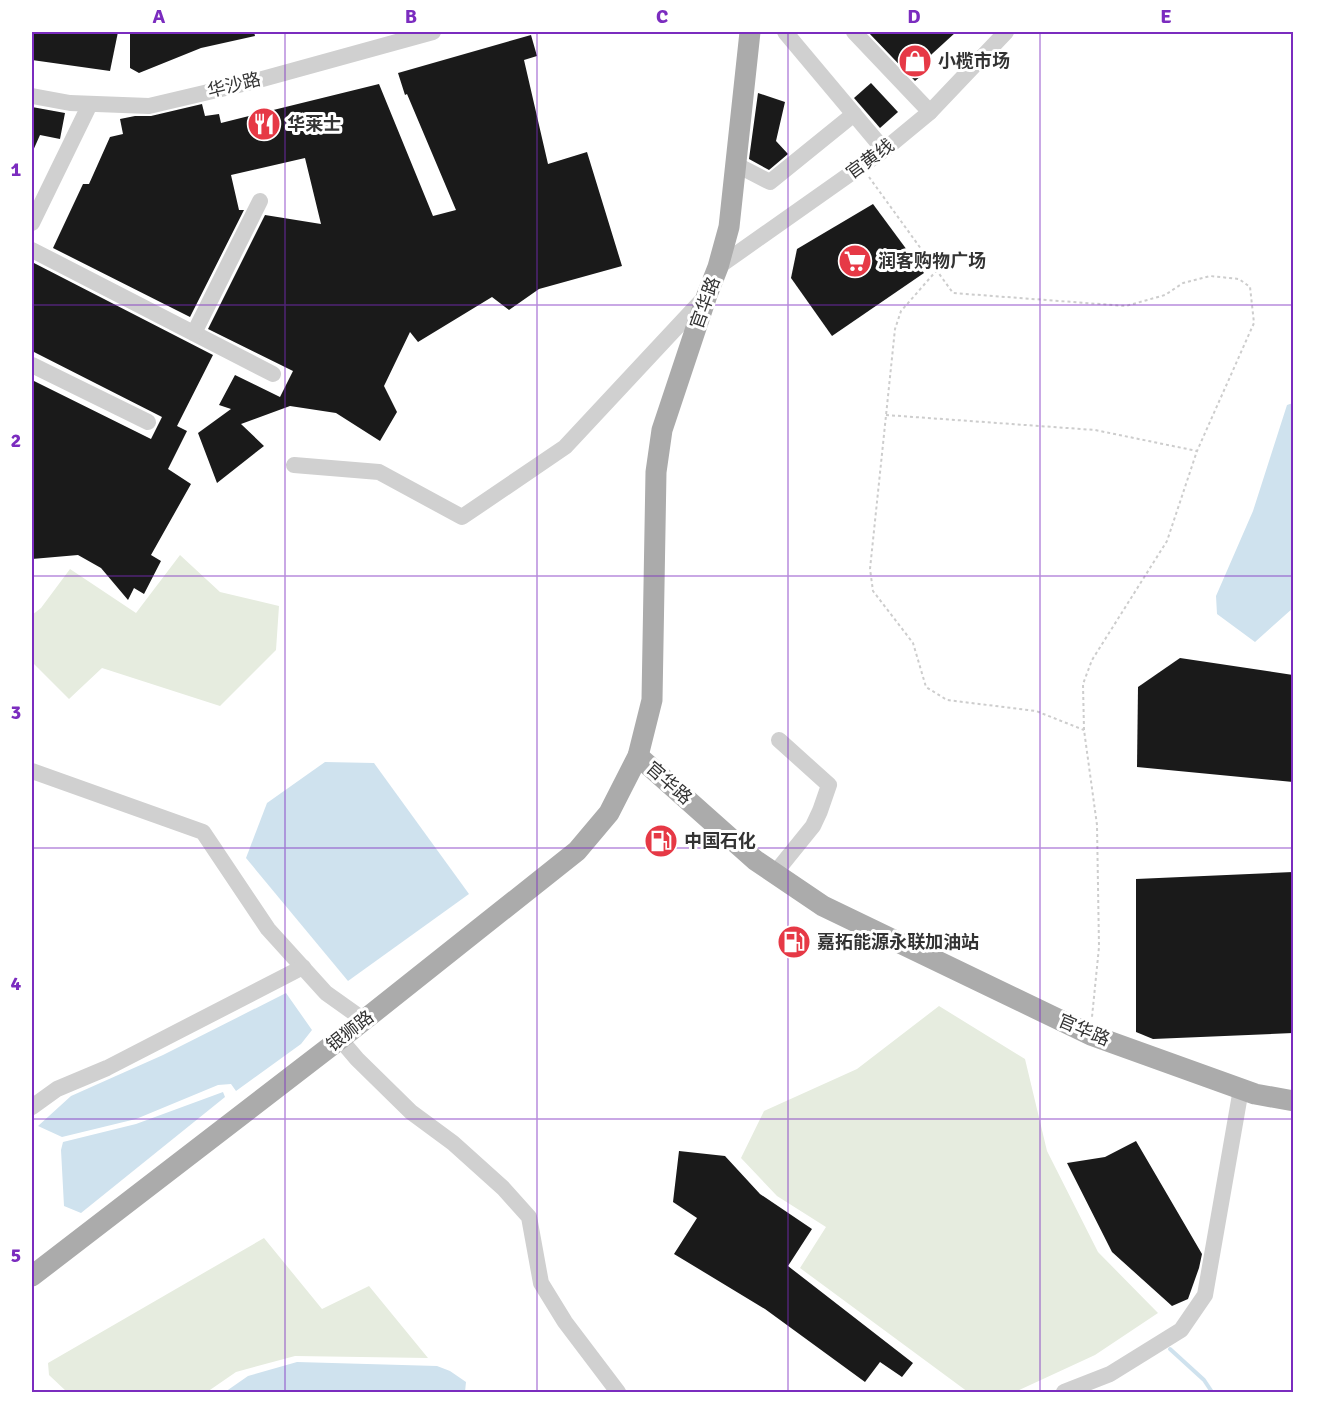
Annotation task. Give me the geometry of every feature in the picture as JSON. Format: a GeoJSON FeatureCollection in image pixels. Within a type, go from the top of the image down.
{"type":"FeatureCollection","features":[{"type":"Feature","properties":{"kind":"main road","name":"官华路"},"geometry":{"type":"LineString","coordinates":[[750,32],[729,227],[718,267],[662,430],[658,461],[652,700],[638,756],[756,860],[823,906],[1090,1035],[1255,1094],[1293,1101]]}},
{"type":"Feature","properties":{"kind":"main road","name":"银狮路"},"geometry":{"type":"LineString","coordinates":[[32,1276],[340,1039],[577,850],[609,813],[638,756]]}},
{"type":"Feature","properties":{"kind":"street","name":"华沙路"},"geometry":{"type":"LineString","coordinates":[[32,96],[70,103],[149,106],[255,81],[394,37],[433,32]]}},
{"type":"Feature","properties":{"kind":"street"},"geometry":{"type":"LineString","coordinates":[[785,32],[884,150]]}},
{"type":"Feature","properties":{"kind":"street"},"geometry":{"type":"LineString","coordinates":[[854,32],[930,112]]}},
{"type":"Feature","properties":{"kind":"street","name":"官黄线"},"geometry":{"type":"LineString","coordinates":[[718,267],[884,150],[930,112],[1006,32]]}},
{"type":"Feature","properties":{"kind":"street"},"geometry":{"type":"LineString","coordinates":[[32,223],[90,104]]}},
{"type":"Feature","properties":{"kind":"street"},"geometry":{"type":"LineString","coordinates":[[735,164],[770,182],[854,114]]}},
{"type":"Feature","properties":{"kind":"street"},"geometry":{"type":"LineString","coordinates":[[194,333],[260,201]]}},
{"type":"Feature","properties":{"kind":"street"},"geometry":{"type":"LineString","coordinates":[[32,250],[273,374]]}},
{"type":"Feature","properties":{"kind":"street"},"geometry":{"type":"LineString","coordinates":[[294,465],[379,472],[462,517],[565,447],[707,295]]}},
{"type":"Feature","properties":{"kind":"street"},"geometry":{"type":"LineString","coordinates":[[32,365],[148,422]]}},
{"type":"Feature","properties":{"kind":"street"},"geometry":{"type":"LineString","coordinates":[[775,873],[813,825],[828,786],[779,740]]}},
{"type":"Feature","properties":{"kind":"street"},"geometry":{"type":"LineString","coordinates":[[32,771],[203,832],[268,929],[326,993],[364,1020]]}},
{"type":"Feature","properties":{"kind":"street"},"geometry":{"type":"LineString","coordinates":[[32,1107],[57,1089],[107,1068],[303,967]]}},
{"type":"Feature","properties":{"kind":"street"},"geometry":{"type":"LineString","coordinates":[[340,1039],[411,1112],[453,1143],[503,1188],[529,1217],[541,1283],[565,1322],[618,1392]]}},
{"type":"Feature","properties":{"kind":"street"},"geometry":{"type":"LineString","coordinates":[[1064,1392],[1110,1374],[1181,1330],[1205,1295],[1241,1089]]}},
{"type":"Feature","properties":{"kind":"path"},"geometry":{"type":"LineString","coordinates":[[861,166],[953,293],[1126,306],[1165,295],[1183,283],[1210,276],[1239,279],[1250,287],[1254,323],[1197,451],[1167,541],[1092,660],[1083,684],[1084,730],[1097,825],[1099,947],[1090,1035]]}},
{"type":"Feature","properties":{"kind":"path"},"geometry":{"type":"LineString","coordinates":[[937,270],[901,311],[895,329],[870,569],[873,591],[913,642],[926,687],[947,700],[1036,711],[1084,730]]}},
{"type":"Feature","properties":{"kind":"path"},"geometry":{"type":"LineString","coordinates":[[886,415],[1095,430],[1197,451]]}},
{"type":"Feature","properties":{"kind":"shaded area"},"geometry":{"type":"Polygon","coordinates":[[[180,555],[220,592],[279,606],[276,650],[220,706],[102,668],[69,699],[32,662],[32,615],[41,608],[70,569],[136,613],[180,555]]]}},
{"type":"Feature","properties":{"kind":"shaded area"},"geometry":{"type":"Polygon","coordinates":[[[939,1006],[1025,1059],[1047,1151],[1098,1252],[1158,1313],[1095,1355],[1015,1392],[968,1392],[800,1268],[826,1227],[777,1196],[741,1158],[764,1111],[857,1069],[939,1006]]]}},
{"type":"Feature","properties":{"kind":"shaded area"},"geometry":{"type":"Polygon","coordinates":[[[264,1238],[322,1309],[369,1286],[428,1358],[295,1356],[236,1372],[207,1392],[67,1392],[49,1375],[48,1363],[264,1238]]]}},
{"type":"Feature","properties":{"kind":"water"},"geometry":{"type":"Polygon","coordinates":[[[1293,403],[1293,608],[1255,642],[1217,614],[1216,596],[1253,511],[1287,405],[1293,403]]]}},
{"type":"Feature","properties":{"kind":"water"},"geometry":{"type":"Polygon","coordinates":[[[325,762],[374,763],[469,894],[348,981],[246,858],[267,803],[325,762]]]}},
{"type":"Feature","properties":{"kind":"water"},"geometry":{"type":"Polygon","coordinates":[[[286,993],[312,1030],[301,1044],[236,1091],[231,1084],[218,1085],[136,1119],[62,1137],[38,1126],[71,1096],[163,1055],[286,993]]]}},
{"type":"Feature","properties":{"kind":"water"},"geometry":{"type":"Polygon","coordinates":[[[223,1092],[225,1097],[81,1213],[64,1206],[61,1150],[63,1142],[136,1124],[223,1092]]]}},
{"type":"Feature","properties":{"kind":"water"},"geometry":{"type":"Polygon","coordinates":[[[297,1362],[437,1366],[450,1371],[466,1382],[465,1392],[349,1390],[225,1392],[248,1376],[297,1362]]]}},
{"type":"Feature","properties":{"kind":"building"},"geometry":{"type":"Polygon","coordinates":[[[32,32],[118,32],[110,71],[32,60],[32,32]]]}},
{"type":"Feature","properties":{"kind":"building"},"geometry":{"type":"Polygon","coordinates":[[[130,32],[254,32],[255,36],[201,48],[139,73],[130,68],[130,32]]]}},
{"type":"Feature","properties":{"kind":"building","name":"小榄市场"},"geometry":{"type":"Polygon","coordinates":[[[868,32],[956,32],[921,64],[927,71],[915,81],[868,32]]]}},
{"type":"Feature","properties":{"kind":"building"},"geometry":{"type":"Polygon","coordinates":[[[531,35],[537,56],[524,60],[548,164],[587,152],[622,266],[539,289],[509,310],[492,297],[418,342],[410,332],[384,386],[397,412],[380,441],[336,413],[290,406],[241,424],[264,446],[217,483],[198,433],[231,409],[219,405],[235,375],[280,397],[293,371],[208,329],[265,215],[321,224],[305,158],[231,175],[239,210],[244,210],[190,317],[53,248],[83,184],[89,184],[110,137],[123,134],[120,119],[151,116],[202,104],[205,116],[219,114],[221,123],[379,84],[433,216],[456,210],[407,94],[405,95],[398,73],[531,35]]]}},
{"type":"Feature","properties":{"kind":"building"},"geometry":{"type":"Polygon","coordinates":[[[871,83],[898,112],[880,128],[854,98],[871,83]]]}},
{"type":"Feature","properties":{"kind":"building"},"geometry":{"type":"Polygon","coordinates":[[[758,93],[785,102],[776,141],[788,154],[769,170],[749,159],[758,93]]]}},
{"type":"Feature","properties":{"kind":"building"},"geometry":{"type":"Polygon","coordinates":[[[32,107],[65,113],[60,139],[40,135],[32,153],[32,107]]]}},
{"type":"Feature","properties":{"kind":"building","name":"润客购物广场"},"geometry":{"type":"Polygon","coordinates":[[[873,204],[924,273],[832,336],[791,278],[797,249],[873,204]]]}},
{"type":"Feature","properties":{"kind":"building"},"geometry":{"type":"Polygon","coordinates":[[[32,262],[213,355],[177,426],[187,431],[168,469],[191,484],[151,555],[161,561],[144,594],[134,588],[128,600],[101,568],[78,555],[32,559],[32,380],[151,439],[162,417],[32,351],[32,262]]]}},
{"type":"Feature","properties":{"kind":"building"},"geometry":{"type":"Polygon","coordinates":[[[1180,658],[1293,675],[1293,782],[1137,767],[1138,687],[1180,658]]]}},
{"type":"Feature","properties":{"kind":"building"},"geometry":{"type":"Polygon","coordinates":[[[1293,872],[1293,1033],[1153,1039],[1136,1032],[1136,879],[1293,872]]]}},
{"type":"Feature","properties":{"kind":"building"},"geometry":{"type":"Polygon","coordinates":[[[1136,1141],[1202,1254],[1188,1299],[1172,1306],[1112,1252],[1067,1163],[1105,1157],[1136,1141]]]}},
{"type":"Feature","properties":{"kind":"building"},"geometry":{"type":"Polygon","coordinates":[[[679,1151],[725,1156],[760,1194],[812,1229],[788,1266],[913,1363],[902,1377],[880,1362],[865,1382],[765,1309],[674,1254],[697,1218],[673,1202],[679,1151]]]}},
{"type":"Feature","properties":{"kind":"waterway"},"geometry":{"type":"LineString","coordinates":[[1170,1349],[1204,1380],[1212,1392]]}},
{"type":"Feature","properties":{"kind":"place","name":"小榄市场"},"geometry":{"type":"Point","coordinates":[915,61]}},
{"type":"Feature","properties":{"kind":"place","name":"华莱士"},"geometry":{"type":"Point","coordinates":[264,124]}},
{"type":"Feature","properties":{"kind":"place","name":"润客购物广场"},"geometry":{"type":"Point","coordinates":[855,261]}},
{"type":"Feature","properties":{"kind":"place","name":"中国石化"},"geometry":{"type":"Point","coordinates":[661,841]}},
{"type":"Feature","properties":{"kind":"place","name":"嘉拓能源永联加油站"},"geometry":{"type":"Point","coordinates":[794,942]}}]}
